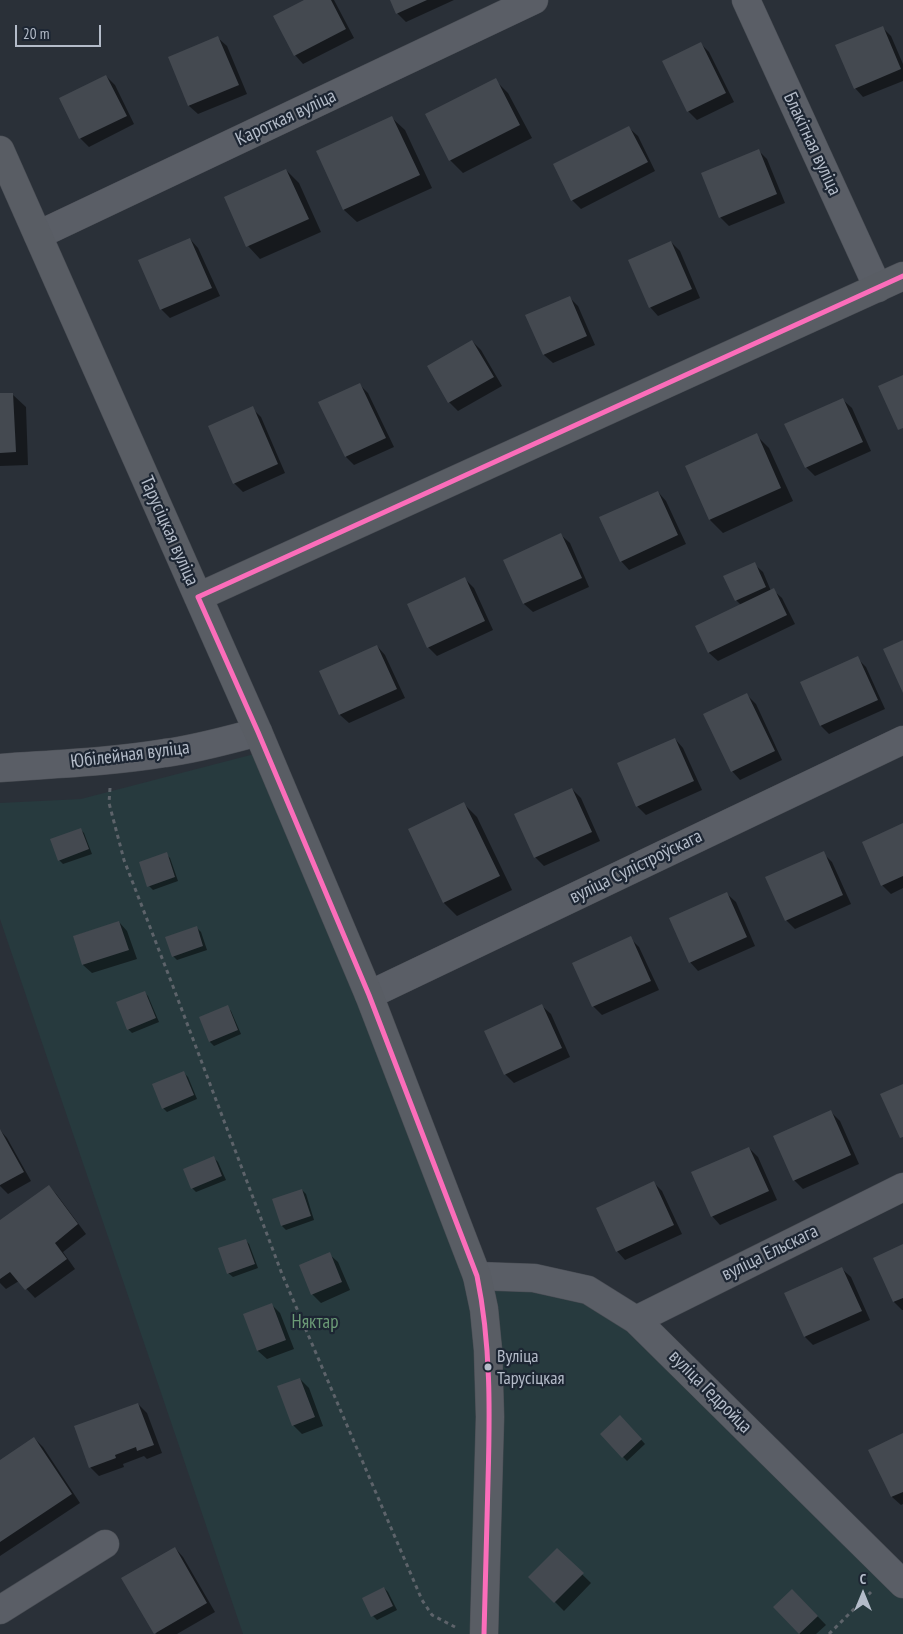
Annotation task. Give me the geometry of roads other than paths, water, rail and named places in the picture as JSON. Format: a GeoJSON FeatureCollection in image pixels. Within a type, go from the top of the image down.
{"type":"FeatureCollection","features":[{"type":"Feature","properties":{"kind":"street","name":"Кароткая вуліца"},"geometry":{"type":"LineString","coordinates":[[38,235],[534,0]]}},
{"type":"Feature","properties":{"kind":"street","name":"Блакітная вуліца"},"geometry":{"type":"LineString","coordinates":[[746,0],[878,288]]}},
{"type":"Feature","properties":{"kind":"street","name":"Тарусіцкая вуліца"},"geometry":{"type":"LineString","coordinates":[[0,150],[258,732],[369,995],[477,1276],[484,1308],[488,1350],[490,1417],[484,1634]]}},
{"type":"Feature","properties":{"kind":"street"},"geometry":{"type":"LineString","coordinates":[[198,597],[903,276]]}},
{"type":"Feature","properties":{"kind":"street","name":"Юбілейная вуліца"},"geometry":{"type":"LineString","coordinates":[[0,768],[113,760],[166,753],[258,732]]}},
{"type":"Feature","properties":{"kind":"street","name":"вуліца Сулістроўскага"},"geometry":{"type":"LineString","coordinates":[[369,995],[903,740]]}},
{"type":"Feature","properties":{"kind":"street","name":"вуліца Ельскага"},"geometry":{"type":"LineString","coordinates":[[636,1320],[903,1187]]}},
{"type":"Feature","properties":{"kind":"street","name":"вуліца Гедройца"},"geometry":{"type":"LineString","coordinates":[[477,1276],[534,1278],[588,1290],[636,1320],[897,1578]]}},
{"type":"Feature","properties":{"kind":"street"},"geometry":{"type":"LineString","coordinates":[[0,1610],[105,1544]]}},
{"type":"Feature","properties":{"kind":"place","name":"Вуліца Тарусіцкая"},"geometry":{"type":"Point","coordinates":[488,1367]}},
{"type":"Feature","properties":{"kind":"park label","name":"Няктар"},"geometry":{"type":"Point","coordinates":[315,1323]}}]}
